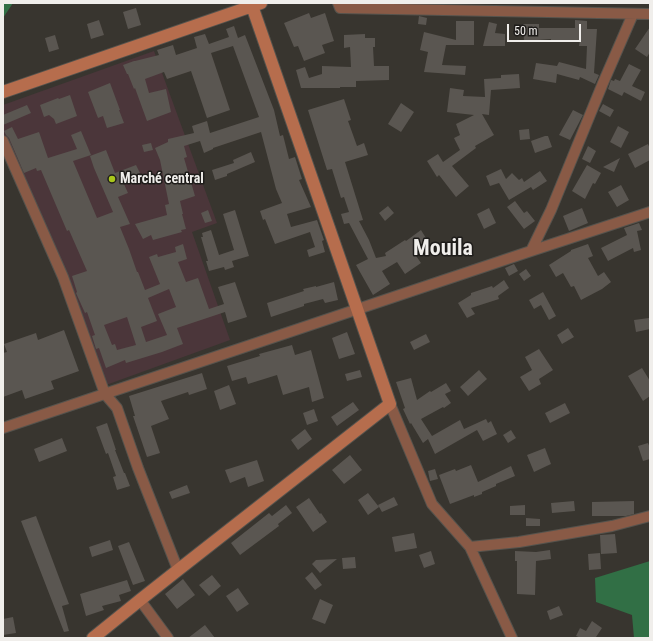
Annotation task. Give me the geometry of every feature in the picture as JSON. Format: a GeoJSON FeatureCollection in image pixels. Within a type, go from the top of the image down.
{"type":"FeatureCollection","features":[{"type":"Feature","properties":{"kind":"street"},"geometry":{"type":"LineString","coordinates":[[338,3],[340,8],[650,14]]}},
{"type":"Feature","properties":{"kind":"street"},"geometry":{"type":"LineString","coordinates":[[3,92],[254,4],[390,404],[432,504],[470,547],[512,638]]}},
{"type":"Feature","properties":{"kind":"street"},"geometry":{"type":"LineString","coordinates":[[531,251],[551,210],[603,82],[633,14]]}},
{"type":"Feature","properties":{"kind":"street"},"geometry":{"type":"LineString","coordinates":[[3,141],[63,277],[105,394],[118,408],[138,468],[178,570]]}},
{"type":"Feature","properties":{"kind":"street"},"geometry":{"type":"LineString","coordinates":[[3,428],[357,308],[650,212]]}},
{"type":"Feature","properties":{"kind":"street"},"geometry":{"type":"LineString","coordinates":[[93,638],[390,404]]}},
{"type":"Feature","properties":{"kind":"street"},"geometry":{"type":"LineString","coordinates":[[470,547],[519,542],[612,526],[650,516]]}},
{"type":"Feature","properties":{"kind":"street"},"geometry":{"type":"LineString","coordinates":[[140,600],[168,638]]}},
{"type":"Feature","properties":{"kind":"shaded area","name":"Marché central"},"geometry":{"type":"Polygon","coordinates":[[[154,51],[217,223],[192,232],[230,340],[106,385],[57,252],[3,135],[3,105],[154,51]]]}},
{"type":"Feature","properties":{"kind":"green space"},"geometry":{"type":"Polygon","coordinates":[[[3,3],[13,3],[3,18],[3,3]]]}},
{"type":"Feature","properties":{"kind":"green space"},"geometry":{"type":"Polygon","coordinates":[[[650,561],[650,638],[634,638],[632,615],[596,602],[595,578],[650,561]]]}},
{"type":"Feature","properties":{"kind":"building"},"geometry":{"type":"Polygon","coordinates":[[[136,8],[141,25],[128,29],[123,12],[136,8]]]}},
{"type":"Feature","properties":{"kind":"building"},"geometry":{"type":"Polygon","coordinates":[[[309,13],[311,18],[325,13],[334,41],[322,45],[325,53],[304,61],[298,46],[294,47],[284,23],[309,13]]]}},
{"type":"Feature","properties":{"kind":"building"},"geometry":{"type":"Polygon","coordinates":[[[419,16],[427,18],[426,25],[418,24],[419,16]]]}},
{"type":"Feature","properties":{"kind":"building"},"geometry":{"type":"Polygon","coordinates":[[[99,20],[104,35],[91,39],[87,24],[99,20]]]}},
{"type":"Feature","properties":{"kind":"building"},"geometry":{"type":"Polygon","coordinates":[[[575,20],[587,21],[587,29],[597,29],[594,73],[599,75],[595,84],[580,77],[579,80],[557,74],[556,83],[533,79],[536,63],[557,66],[559,62],[586,69],[587,46],[579,46],[580,40],[551,41],[551,39],[524,41],[523,24],[539,24],[539,28],[575,28],[575,20]]]}},
{"type":"Feature","properties":{"kind":"building"},"geometry":{"type":"Polygon","coordinates":[[[456,21],[474,21],[474,45],[446,45],[442,65],[466,66],[465,75],[424,72],[428,52],[420,50],[424,32],[456,40],[456,21]]]}},
{"type":"Feature","properties":{"kind":"building"},"geometry":{"type":"Polygon","coordinates":[[[489,22],[497,24],[495,33],[505,34],[505,46],[483,46],[489,22]]]}},
{"type":"Feature","properties":{"kind":"building"},"geometry":{"type":"Polygon","coordinates":[[[234,26],[238,38],[245,35],[274,110],[280,136],[283,135],[289,159],[295,157],[302,179],[299,180],[311,207],[287,214],[291,227],[317,220],[324,240],[322,241],[325,252],[309,257],[307,250],[315,247],[310,232],[275,244],[265,219],[263,220],[260,211],[282,203],[276,189],[261,132],[213,148],[204,153],[200,141],[184,146],[187,157],[184,158],[195,196],[180,201],[186,229],[181,230],[182,232],[153,240],[151,235],[143,239],[135,224],[167,215],[165,205],[169,204],[160,160],[155,148],[168,142],[168,139],[194,133],[192,126],[207,121],[210,133],[259,117],[233,46],[211,53],[230,110],[207,118],[191,71],[167,79],[164,72],[145,79],[149,93],[166,89],[171,112],[147,121],[135,88],[134,89],[123,65],[159,55],[157,50],[173,45],[176,55],[197,48],[194,37],[205,34],[209,44],[229,37],[226,29],[234,26]]]}},
{"type":"Feature","properties":{"kind":"building"},"geometry":{"type":"Polygon","coordinates":[[[650,27],[650,52],[647,57],[635,49],[650,27]]]}},
{"type":"Feature","properties":{"kind":"building"},"geometry":{"type":"Polygon","coordinates":[[[365,34],[365,38],[375,38],[375,47],[373,47],[374,66],[389,66],[389,80],[356,81],[356,87],[301,88],[296,70],[305,67],[309,78],[322,74],[322,66],[351,67],[350,47],[344,48],[344,35],[365,34]]]}},
{"type":"Feature","properties":{"kind":"building"},"geometry":{"type":"Polygon","coordinates":[[[55,35],[59,49],[49,52],[45,38],[55,35]]]}},
{"type":"Feature","properties":{"kind":"building"},"geometry":{"type":"Polygon","coordinates":[[[629,64],[641,70],[632,86],[645,92],[641,101],[624,92],[622,96],[608,89],[611,80],[614,81],[615,79],[620,81],[629,64]]]}},
{"type":"Feature","properties":{"kind":"building"},"geometry":{"type":"Polygon","coordinates":[[[519,74],[520,88],[491,90],[489,115],[482,114],[494,135],[475,146],[476,148],[452,166],[469,186],[456,197],[439,175],[437,177],[427,161],[438,154],[443,162],[460,150],[454,138],[460,135],[456,124],[474,115],[447,112],[450,88],[464,90],[463,96],[485,97],[484,79],[501,78],[501,75],[519,74]]]}},
{"type":"Feature","properties":{"kind":"building"},"geometry":{"type":"Polygon","coordinates":[[[110,83],[124,123],[107,128],[103,116],[98,118],[88,92],[110,83]]]}},
{"type":"Feature","properties":{"kind":"building"},"geometry":{"type":"Polygon","coordinates":[[[70,95],[77,116],[56,124],[54,119],[49,115],[44,117],[40,105],[70,95]]]}},
{"type":"Feature","properties":{"kind":"building"},"geometry":{"type":"Polygon","coordinates":[[[344,99],[351,120],[348,121],[357,146],[364,143],[368,155],[345,162],[363,220],[359,221],[376,258],[386,256],[385,253],[421,230],[429,243],[414,253],[421,263],[405,274],[397,262],[382,271],[390,284],[373,295],[356,265],[368,259],[349,223],[344,224],[341,214],[349,212],[344,197],[341,198],[332,169],[327,170],[308,110],[344,99]]]}},
{"type":"Feature","properties":{"kind":"building"},"geometry":{"type":"Polygon","coordinates":[[[401,103],[414,112],[401,132],[388,124],[401,103]]]}},
{"type":"Feature","properties":{"kind":"building"},"geometry":{"type":"Polygon","coordinates":[[[603,104],[614,110],[610,117],[599,111],[603,104]]]}},
{"type":"Feature","properties":{"kind":"building"},"geometry":{"type":"Polygon","coordinates":[[[27,105],[31,113],[3,125],[3,115],[27,105]]]}},
{"type":"Feature","properties":{"kind":"building"},"geometry":{"type":"Polygon","coordinates":[[[573,110],[583,115],[570,140],[559,135],[573,110]]]}},
{"type":"Feature","properties":{"kind":"building"},"geometry":{"type":"Polygon","coordinates":[[[618,126],[629,132],[621,148],[610,142],[618,126]]]}},
{"type":"Feature","properties":{"kind":"building"},"geometry":{"type":"Polygon","coordinates":[[[12,127],[18,139],[39,132],[48,158],[77,149],[71,135],[81,131],[91,155],[73,161],[97,218],[113,212],[90,156],[106,150],[115,173],[136,165],[140,173],[123,182],[128,193],[118,197],[130,224],[120,227],[145,290],[160,284],[149,257],[157,254],[158,257],[176,252],[175,247],[183,244],[187,259],[178,262],[186,282],[198,278],[209,309],[224,304],[218,287],[235,282],[247,317],[228,323],[225,312],[177,328],[183,344],[126,363],[125,360],[106,368],[99,348],[96,349],[92,336],[95,335],[87,312],[85,313],[76,293],[77,292],[72,276],[87,271],[69,230],[67,231],[41,170],[37,171],[36,168],[24,173],[9,138],[4,131],[12,127]],[[169,289],[148,298],[157,321],[141,327],[146,342],[167,335],[158,314],[176,307],[169,289]],[[127,317],[104,325],[112,345],[115,344],[117,350],[136,345],[127,317]]]}},
{"type":"Feature","properties":{"kind":"building"},"geometry":{"type":"Polygon","coordinates":[[[529,129],[530,139],[520,140],[519,130],[529,129]]]}},
{"type":"Feature","properties":{"kind":"building"},"geometry":{"type":"Polygon","coordinates":[[[548,136],[552,147],[535,153],[531,141],[548,136]]]}},
{"type":"Feature","properties":{"kind":"building"},"geometry":{"type":"Polygon","coordinates":[[[151,143],[153,150],[144,152],[142,145],[151,143]]]}},
{"type":"Feature","properties":{"kind":"building"},"geometry":{"type":"Polygon","coordinates":[[[648,144],[650,149],[650,160],[635,168],[628,154],[648,144]]]}},
{"type":"Feature","properties":{"kind":"building"},"geometry":{"type":"Polygon","coordinates":[[[588,146],[596,151],[590,163],[582,159],[588,146]]]}},
{"type":"Feature","properties":{"kind":"building"},"geometry":{"type":"Polygon","coordinates":[[[251,152],[255,162],[227,174],[227,176],[215,180],[212,170],[234,163],[233,160],[251,152]]]}},
{"type":"Feature","properties":{"kind":"building"},"geometry":{"type":"Polygon","coordinates":[[[620,158],[614,172],[603,167],[620,158]]]}},
{"type":"Feature","properties":{"kind":"building"},"geometry":{"type":"Polygon","coordinates":[[[587,165],[601,173],[595,184],[593,183],[585,199],[572,191],[587,165]]]}},
{"type":"Feature","properties":{"kind":"building"},"geometry":{"type":"Polygon","coordinates":[[[501,169],[506,179],[512,173],[519,180],[522,178],[524,182],[540,171],[547,181],[533,190],[531,187],[509,200],[499,183],[490,186],[486,176],[501,169]]]}},
{"type":"Feature","properties":{"kind":"building"},"geometry":{"type":"Polygon","coordinates":[[[621,185],[629,200],[617,207],[608,192],[621,185]]]}},
{"type":"Feature","properties":{"kind":"building"},"geometry":{"type":"Polygon","coordinates":[[[515,201],[524,213],[527,211],[535,221],[524,229],[507,207],[515,201]]]}},
{"type":"Feature","properties":{"kind":"building"},"geometry":{"type":"Polygon","coordinates":[[[388,206],[394,213],[385,221],[379,213],[388,206]]]}},
{"type":"Feature","properties":{"kind":"building"},"geometry":{"type":"Polygon","coordinates":[[[489,208],[496,223],[484,229],[477,214],[489,208]]]}},
{"type":"Feature","properties":{"kind":"building"},"geometry":{"type":"Polygon","coordinates":[[[582,208],[588,223],[569,231],[563,216],[582,208]]]}},
{"type":"Feature","properties":{"kind":"building"},"geometry":{"type":"Polygon","coordinates":[[[208,210],[212,221],[205,223],[201,213],[208,210]]]}},
{"type":"Feature","properties":{"kind":"building"},"geometry":{"type":"Polygon","coordinates":[[[235,210],[249,256],[232,261],[234,267],[225,270],[224,267],[209,271],[206,261],[208,261],[201,237],[203,237],[202,233],[211,230],[219,255],[234,250],[223,214],[235,210]]]}},
{"type":"Feature","properties":{"kind":"building"},"geometry":{"type":"Polygon","coordinates":[[[639,223],[642,230],[637,231],[641,250],[634,252],[633,248],[608,261],[601,248],[627,235],[624,228],[639,223]]]}},
{"type":"Feature","properties":{"kind":"building"},"geometry":{"type":"Polygon","coordinates":[[[588,244],[593,256],[588,258],[598,276],[604,272],[611,282],[602,289],[581,300],[574,286],[571,287],[563,273],[556,277],[549,265],[571,250],[588,244]]]}},
{"type":"Feature","properties":{"kind":"building"},"geometry":{"type":"Polygon","coordinates":[[[514,264],[518,271],[509,276],[505,268],[514,264]]]}},
{"type":"Feature","properties":{"kind":"building"},"geometry":{"type":"Polygon","coordinates":[[[526,269],[531,276],[524,281],[519,274],[526,269]]]}},
{"type":"Feature","properties":{"kind":"building"},"geometry":{"type":"Polygon","coordinates":[[[504,280],[509,288],[498,296],[499,299],[471,308],[475,314],[467,318],[458,303],[471,295],[471,293],[492,286],[493,288],[504,280]]]}},
{"type":"Feature","properties":{"kind":"building"},"geometry":{"type":"Polygon","coordinates":[[[334,282],[338,300],[325,303],[323,299],[304,304],[304,306],[271,317],[267,303],[304,291],[303,289],[334,282]]]}},
{"type":"Feature","properties":{"kind":"building"},"geometry":{"type":"Polygon","coordinates":[[[543,292],[556,316],[549,320],[541,305],[534,309],[529,300],[543,292]]]}},
{"type":"Feature","properties":{"kind":"building"},"geometry":{"type":"Polygon","coordinates":[[[649,318],[650,329],[636,332],[634,320],[649,318]]]}},
{"type":"Feature","properties":{"kind":"building"},"geometry":{"type":"Polygon","coordinates":[[[568,328],[574,337],[562,344],[557,335],[568,328]]]}},
{"type":"Feature","properties":{"kind":"building"},"geometry":{"type":"Polygon","coordinates":[[[64,330],[79,371],[51,381],[54,389],[25,399],[22,390],[3,397],[3,353],[7,352],[4,344],[36,333],[38,340],[64,330]]]}},
{"type":"Feature","properties":{"kind":"building"},"geometry":{"type":"Polygon","coordinates":[[[347,332],[355,354],[339,359],[332,338],[347,332]]]}},
{"type":"Feature","properties":{"kind":"building"},"geometry":{"type":"Polygon","coordinates":[[[426,334],[430,342],[414,350],[410,342],[426,334]]]}},
{"type":"Feature","properties":{"kind":"building"},"geometry":{"type":"Polygon","coordinates":[[[292,345],[295,355],[311,350],[324,398],[312,402],[309,387],[283,395],[277,375],[248,384],[246,377],[232,381],[227,366],[260,356],[259,354],[292,345]]]}},
{"type":"Feature","properties":{"kind":"building"},"geometry":{"type":"Polygon","coordinates":[[[539,349],[553,370],[539,379],[541,384],[529,391],[520,377],[532,370],[525,357],[539,349]]]}},
{"type":"Feature","properties":{"kind":"building"},"geometry":{"type":"Polygon","coordinates":[[[642,368],[650,381],[650,396],[643,401],[628,376],[642,368]]]}},
{"type":"Feature","properties":{"kind":"building"},"geometry":{"type":"Polygon","coordinates":[[[360,370],[362,377],[347,381],[345,374],[360,370]]]}},
{"type":"Feature","properties":{"kind":"building"},"geometry":{"type":"Polygon","coordinates":[[[479,370],[487,379],[468,396],[460,387],[479,370]]]}},
{"type":"Feature","properties":{"kind":"building"},"geometry":{"type":"Polygon","coordinates":[[[202,373],[207,389],[189,395],[188,392],[161,401],[169,419],[151,426],[160,453],[147,457],[133,416],[135,416],[129,396],[202,373]]]}},
{"type":"Feature","properties":{"kind":"building"},"geometry":{"type":"Polygon","coordinates":[[[411,378],[417,400],[446,383],[451,391],[445,394],[451,403],[421,419],[432,436],[460,420],[464,429],[486,419],[488,423],[491,421],[497,434],[483,441],[477,430],[435,454],[428,439],[423,443],[411,423],[410,424],[403,409],[405,408],[396,382],[411,378]]]}},
{"type":"Feature","properties":{"kind":"building"},"geometry":{"type":"Polygon","coordinates":[[[229,385],[236,404],[220,410],[214,391],[229,385]]]}},
{"type":"Feature","properties":{"kind":"building"},"geometry":{"type":"Polygon","coordinates":[[[353,402],[359,410],[337,426],[331,417],[353,402]]]}},
{"type":"Feature","properties":{"kind":"building"},"geometry":{"type":"Polygon","coordinates":[[[565,403],[570,413],[550,423],[545,413],[565,403]]]}},
{"type":"Feature","properties":{"kind":"building"},"geometry":{"type":"Polygon","coordinates":[[[314,409],[318,421],[307,425],[303,413],[314,409]]]}},
{"type":"Feature","properties":{"kind":"building"},"geometry":{"type":"Polygon","coordinates":[[[107,423],[115,450],[130,486],[117,490],[113,477],[116,476],[108,453],[106,454],[96,427],[107,423]]]}},
{"type":"Feature","properties":{"kind":"building"},"geometry":{"type":"Polygon","coordinates":[[[305,429],[312,439],[298,450],[291,440],[305,429]]]}},
{"type":"Feature","properties":{"kind":"building"},"geometry":{"type":"Polygon","coordinates":[[[511,430],[516,438],[508,443],[503,435],[511,430]]]}},
{"type":"Feature","properties":{"kind":"building"},"geometry":{"type":"Polygon","coordinates":[[[62,438],[67,451],[39,462],[34,449],[62,438]]]}},
{"type":"Feature","properties":{"kind":"building"},"geometry":{"type":"Polygon","coordinates":[[[648,443],[650,448],[650,459],[643,461],[638,446],[648,443]]]}},
{"type":"Feature","properties":{"kind":"building"},"geometry":{"type":"Polygon","coordinates":[[[545,448],[551,464],[534,472],[527,455],[545,448]]]}},
{"type":"Feature","properties":{"kind":"building"},"geometry":{"type":"Polygon","coordinates":[[[350,455],[362,470],[344,484],[332,470],[350,455]]]}},
{"type":"Feature","properties":{"kind":"building"},"geometry":{"type":"Polygon","coordinates":[[[257,460],[264,481],[248,487],[245,477],[230,483],[225,470],[257,460]]]}},
{"type":"Feature","properties":{"kind":"building"},"geometry":{"type":"Polygon","coordinates":[[[471,465],[478,482],[511,466],[515,476],[496,484],[496,486],[482,492],[482,494],[474,497],[474,495],[450,504],[439,475],[455,469],[456,471],[471,465]]]}},
{"type":"Feature","properties":{"kind":"building"},"geometry":{"type":"Polygon","coordinates":[[[435,469],[438,479],[430,481],[428,471],[435,469]]]}},
{"type":"Feature","properties":{"kind":"building"},"geometry":{"type":"Polygon","coordinates":[[[187,485],[190,493],[172,499],[169,492],[187,485]]]}},
{"type":"Feature","properties":{"kind":"building"},"geometry":{"type":"Polygon","coordinates":[[[368,493],[379,507],[368,515],[358,500],[368,493]]]}},
{"type":"Feature","properties":{"kind":"building"},"geometry":{"type":"Polygon","coordinates":[[[394,497],[398,505],[382,512],[378,505],[394,497]]]}},
{"type":"Feature","properties":{"kind":"building"},"geometry":{"type":"Polygon","coordinates":[[[309,498],[327,522],[313,532],[296,507],[309,498]]]}},
{"type":"Feature","properties":{"kind":"building"},"geometry":{"type":"Polygon","coordinates":[[[574,501],[575,511],[552,513],[551,503],[574,501]]]}},
{"type":"Feature","properties":{"kind":"building"},"geometry":{"type":"Polygon","coordinates":[[[634,501],[634,514],[626,516],[592,516],[592,502],[634,501]]]}},
{"type":"Feature","properties":{"kind":"building"},"geometry":{"type":"Polygon","coordinates":[[[286,505],[292,513],[278,524],[279,526],[240,555],[231,543],[269,513],[272,516],[286,505]]]}},
{"type":"Feature","properties":{"kind":"building"},"geometry":{"type":"Polygon","coordinates":[[[525,505],[525,515],[510,515],[510,506],[525,505]]]}},
{"type":"Feature","properties":{"kind":"building"},"geometry":{"type":"Polygon","coordinates":[[[36,516],[69,604],[62,606],[69,631],[64,632],[21,521],[36,516]]]}},
{"type":"Feature","properties":{"kind":"building"},"geometry":{"type":"Polygon","coordinates":[[[526,518],[540,519],[540,526],[526,526],[526,518]]]}},
{"type":"Feature","properties":{"kind":"building"},"geometry":{"type":"Polygon","coordinates":[[[414,533],[417,548],[395,552],[392,537],[414,533]]]}},
{"type":"Feature","properties":{"kind":"building"},"geometry":{"type":"Polygon","coordinates":[[[615,534],[617,553],[601,554],[600,535],[615,534]]]}},
{"type":"Feature","properties":{"kind":"building"},"geometry":{"type":"Polygon","coordinates":[[[110,540],[113,550],[92,557],[89,547],[110,540]]]}},
{"type":"Feature","properties":{"kind":"building"},"geometry":{"type":"Polygon","coordinates":[[[129,542],[145,581],[133,585],[118,546],[129,542]]]}},
{"type":"Feature","properties":{"kind":"building"},"geometry":{"type":"Polygon","coordinates":[[[550,550],[551,559],[536,561],[535,595],[517,594],[517,561],[515,561],[515,551],[536,552],[550,550]]]}},
{"type":"Feature","properties":{"kind":"building"},"geometry":{"type":"Polygon","coordinates":[[[431,551],[435,564],[424,568],[419,555],[431,551]]]}},
{"type":"Feature","properties":{"kind":"building"},"geometry":{"type":"Polygon","coordinates":[[[600,553],[601,569],[589,570],[588,554],[600,553]]]}},
{"type":"Feature","properties":{"kind":"building"},"geometry":{"type":"Polygon","coordinates":[[[355,557],[356,568],[343,569],[342,558],[355,557]]]}},
{"type":"Feature","properties":{"kind":"building"},"geometry":{"type":"Polygon","coordinates":[[[337,559],[320,573],[312,564],[316,560],[337,559]]]}},
{"type":"Feature","properties":{"kind":"building"},"geometry":{"type":"Polygon","coordinates":[[[312,572],[322,585],[315,590],[305,578],[312,572]]]}},
{"type":"Feature","properties":{"kind":"building"},"geometry":{"type":"Polygon","coordinates":[[[212,575],[221,586],[209,596],[199,585],[212,575]]]}},
{"type":"Feature","properties":{"kind":"building"},"geometry":{"type":"Polygon","coordinates":[[[183,579],[195,595],[177,609],[165,594],[183,579]]]}},
{"type":"Feature","properties":{"kind":"building"},"geometry":{"type":"Polygon","coordinates":[[[127,580],[131,591],[119,595],[121,601],[102,606],[104,610],[86,616],[80,594],[127,580]]]}},
{"type":"Feature","properties":{"kind":"building"},"geometry":{"type":"Polygon","coordinates":[[[238,588],[249,604],[237,612],[226,596],[238,588]]]}},
{"type":"Feature","properties":{"kind":"building"},"geometry":{"type":"Polygon","coordinates":[[[320,599],[333,605],[325,624],[312,619],[320,599]]]}},
{"type":"Feature","properties":{"kind":"building"},"geometry":{"type":"Polygon","coordinates":[[[559,606],[563,615],[550,620],[547,611],[559,606]]]}},
{"type":"Feature","properties":{"kind":"building"},"geometry":{"type":"Polygon","coordinates":[[[13,617],[16,633],[3,635],[3,619],[13,617]]]}},
{"type":"Feature","properties":{"kind":"building"},"geometry":{"type":"Polygon","coordinates":[[[592,621],[602,628],[596,637],[599,638],[581,638],[576,636],[580,628],[586,631],[592,621]]]}},
{"type":"Feature","properties":{"kind":"building"},"geometry":{"type":"Polygon","coordinates":[[[205,625],[215,638],[188,638],[205,625]]]}},
{"type":"Feature","properties":{"kind":"place","name":"Marché central"},"geometry":{"type":"Point","coordinates":[112,179]}},
{"type":"Feature","properties":{"kind":"district","name":"Mouila"},"geometry":{"type":"Point","coordinates":[443,249]}}]}
